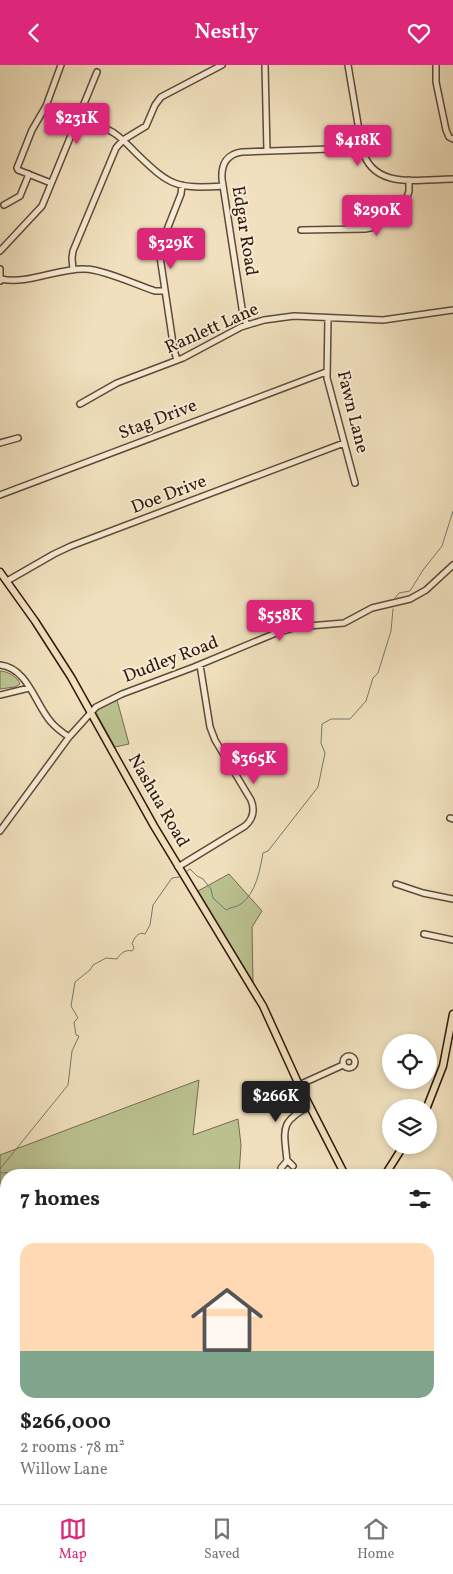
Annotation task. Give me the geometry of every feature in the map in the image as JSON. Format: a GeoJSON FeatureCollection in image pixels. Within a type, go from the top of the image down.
{"type":"FeatureCollection","features":[{"type":"Feature","properties":{"kind":"main road","name":"Nashua Road"},"geometry":{"type":"LineString","coordinates":[[0,572],[53,648],[178,867],[262,1006],[299,1085],[342,1169]]}},
{"type":"Feature","properties":{"kind":"main road"},"geometry":{"type":"LineString","coordinates":[[430,1099],[443,1066],[453,1015]]}},
{"type":"Feature","properties":{"kind":"main road"},"geometry":{"type":"LineString","coordinates":[[389,1169],[398,1154]]}},
{"type":"Feature","properties":{"kind":"street"},"geometry":{"type":"LineString","coordinates":[[52,183],[18,170],[17,164],[32,130],[46,106],[61,65]]}},
{"type":"Feature","properties":{"kind":"street"},"geometry":{"type":"LineString","coordinates":[[73,270],[73,251],[116,148],[123,140],[146,126],[155,105],[164,95],[222,65]]}},
{"type":"Feature","properties":{"kind":"street"},"geometry":{"type":"LineString","coordinates":[[265,65],[267,151]]}},
{"type":"Feature","properties":{"kind":"street"},"geometry":{"type":"LineString","coordinates":[[348,65],[362,148],[366,161],[377,173],[389,179],[453,179]]}},
{"type":"Feature","properties":{"kind":"street"},"geometry":{"type":"LineString","coordinates":[[436,65],[436,82],[446,130],[449,137],[453,139]]}},
{"type":"Feature","properties":{"kind":"street"},"geometry":{"type":"LineString","coordinates":[[0,251],[40,210],[97,72]]}},
{"type":"Feature","properties":{"kind":"street"},"geometry":{"type":"LineString","coordinates":[[46,106],[79,117],[106,129],[123,140],[160,176],[169,182],[182,185],[223,186]]}},
{"type":"Feature","properties":{"kind":"street","name":"Edgar Road"},"geometry":{"type":"LineString","coordinates":[[247,325],[243,315],[223,186],[223,165],[230,156],[242,152],[362,148]]}},
{"type":"Feature","properties":{"kind":"street"},"geometry":{"type":"LineString","coordinates":[[4,205],[20,196],[29,174]]}},
{"type":"Feature","properties":{"kind":"street"},"geometry":{"type":"LineString","coordinates":[[301,230],[365,229],[375,227],[406,201],[409,191],[409,180]]}},
{"type":"Feature","properties":{"kind":"street"},"geometry":{"type":"LineString","coordinates":[[178,360],[174,349],[159,250],[181,194],[182,185]]}},
{"type":"Feature","properties":{"kind":"street"},"geometry":{"type":"LineString","coordinates":[[0,269],[0,280],[14,280],[90,269],[154,291],[164,291]]}},
{"type":"Feature","properties":{"kind":"street","name":"Ranlett Lane"},"geometry":{"type":"LineString","coordinates":[[80,404],[114,384],[178,360],[247,325],[282,317],[383,320],[453,310]]}},
{"type":"Feature","properties":{"kind":"street","name":"Fawn Lane"},"geometry":{"type":"LineString","coordinates":[[328,318],[326,372],[355,483]]}},
{"type":"Feature","properties":{"kind":"street","name":"Stag Drive"},"geometry":{"type":"LineString","coordinates":[[0,495],[326,372]]}},
{"type":"Feature","properties":{"kind":"street"},"geometry":{"type":"LineString","coordinates":[[0,443],[18,438]]}},
{"type":"Feature","properties":{"kind":"street","name":"Doe Drive"},"geometry":{"type":"LineString","coordinates":[[7,581],[71,547],[344,443]]}},
{"type":"Feature","properties":{"kind":"street","name":"Dudley Road"},"geometry":{"type":"LineString","coordinates":[[0,831],[69,737],[98,705],[288,629],[344,623],[375,607],[410,599],[426,590],[453,565]]}},
{"type":"Feature","properties":{"kind":"street"},"geometry":{"type":"LineString","coordinates":[[0,665],[9,667],[22,677],[51,723],[69,737]]}},
{"type":"Feature","properties":{"kind":"street"},"geometry":{"type":"LineString","coordinates":[[178,867],[245,826],[251,819],[253,810],[251,800],[215,740],[210,727],[200,665]]}},
{"type":"Feature","properties":{"kind":"street"},"geometry":{"type":"LineString","coordinates":[[0,695],[29,688]]}},
{"type":"Feature","properties":{"kind":"street"},"geometry":{"type":"LineString","coordinates":[[396,884],[423,893],[453,899]]}},
{"type":"Feature","properties":{"kind":"street"},"geometry":{"type":"LineString","coordinates":[[424,934],[453,939]]}},
{"type":"Feature","properties":{"kind":"street"},"geometry":{"type":"LineString","coordinates":[[299,1085],[343,1065]]}},
{"type":"Feature","properties":{"kind":"street"},"geometry":{"type":"LineString","coordinates":[[293,1166],[287,1160],[284,1136],[286,1126],[294,1115],[310,1106]]}},
{"type":"Feature","properties":{"kind":"street"},"geometry":{"type":"LineString","coordinates":[[281,1168],[287,1160]]}},
{"type":"Feature","properties":{"kind":"green space"},"geometry":{"type":"Polygon","coordinates":[[[0,671],[12,675],[20,684],[15,687],[0,689],[0,671]]]}},
{"type":"Feature","properties":{"kind":"green space"},"geometry":{"type":"Polygon","coordinates":[[[117,700],[129,744],[115,747],[95,711],[117,700]]]}},
{"type":"Feature","properties":{"kind":"green space"},"geometry":{"type":"Polygon","coordinates":[[[229,874],[262,911],[252,927],[253,982],[198,891],[229,874]]]}},
{"type":"Feature","properties":{"kind":"green space"},"geometry":{"type":"Polygon","coordinates":[[[199,1080],[193,1135],[238,1119],[241,1145],[239,1169],[0,1169],[0,1155],[199,1080]]]}},
{"type":"Feature","properties":{"kind":"waterway"},"geometry":{"type":"LineString","coordinates":[[395,598],[399,593],[410,591],[423,570],[442,546],[453,511]]}},
{"type":"Feature","properties":{"kind":"waterway"},"geometry":{"type":"LineString","coordinates":[[187,871],[190,869],[203,879],[211,889],[213,898],[226,910],[239,905],[250,894],[254,888],[263,853],[268,851],[318,787],[325,753],[321,743],[322,724],[331,719],[350,719],[366,701],[373,678],[378,673],[391,631],[393,609]]}},
{"type":"Feature","properties":{"kind":"waterway"},"geometry":{"type":"LineString","coordinates":[[0,1169],[68,1085],[72,1051],[79,1036],[76,1035],[74,1022],[78,1018],[71,1006],[75,982],[90,970],[93,965],[106,958],[117,959],[123,952],[132,951],[134,948],[132,943],[136,937],[140,933],[145,934],[150,925],[153,905],[172,878],[179,877]]}}]}
